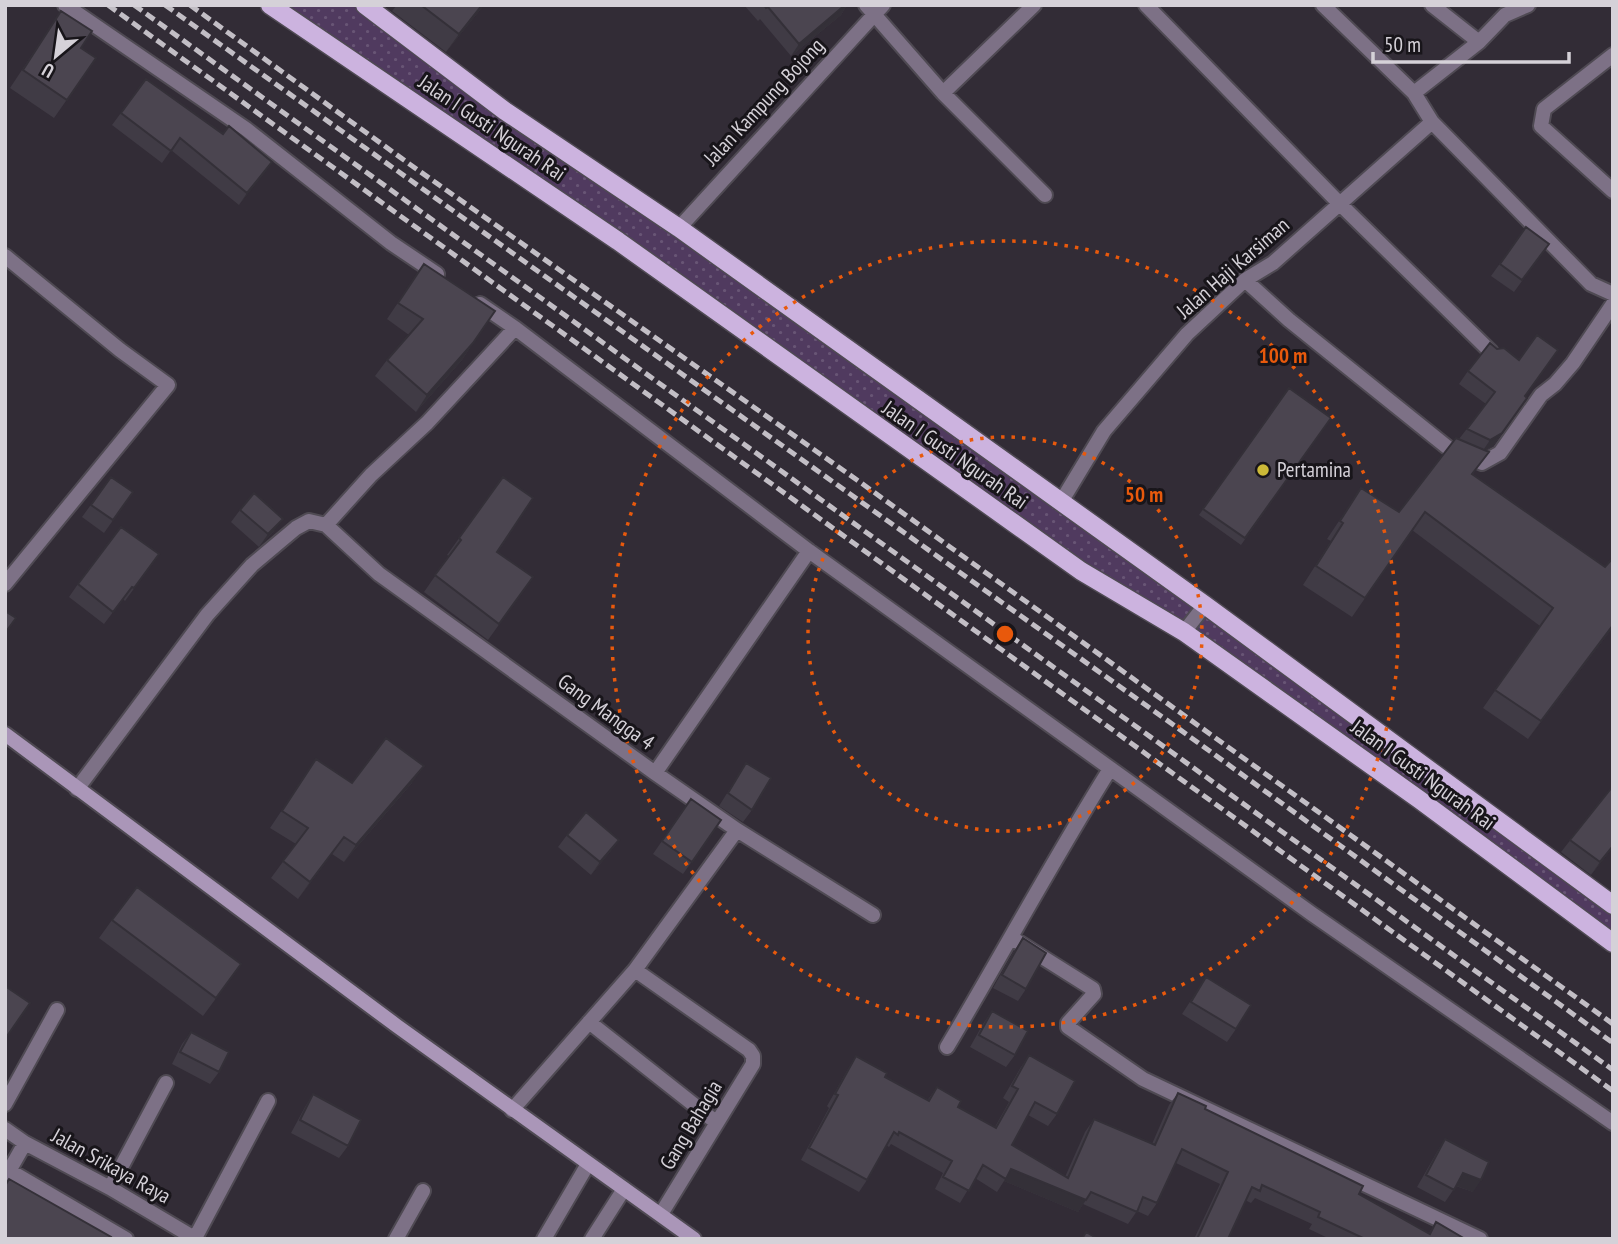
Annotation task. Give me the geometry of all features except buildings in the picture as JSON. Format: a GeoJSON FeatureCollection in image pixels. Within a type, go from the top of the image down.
{"type":"FeatureCollection","features":[{"type":"Feature","properties":{"kind":"main road","name":"Jalan I Gusti Ngurah Rai"},"geometry":{"type":"LineString","coordinates":[[271,5],[618,241],[1081,571],[1184,632],[1420,800],[1613,943]]}},
{"type":"Feature","properties":{"kind":"main road","name":"Jalan I Gusti Ngurah Rai"},"geometry":{"type":"LineString","coordinates":[[365,5],[505,111],[679,228],[1205,605],[1613,905]]}},
{"type":"Feature","properties":{"kind":"street"},"geometry":{"type":"LineString","coordinates":[[65,5],[246,129],[391,243],[448,282]]}},
{"type":"Feature","properties":{"kind":"street"},"geometry":{"type":"LineString","coordinates":[[943,93],[1034,5]]}},
{"type":"Feature","properties":{"kind":"street"},"geometry":{"type":"LineString","coordinates":[[1146,5],[1339,203],[1491,352]]}},
{"type":"Feature","properties":{"kind":"street"},"geometry":{"type":"LineString","coordinates":[[1323,5],[1414,93],[1432,122],[1591,284],[1613,294]]}},
{"type":"Feature","properties":{"kind":"street"},"geometry":{"type":"LineString","coordinates":[[1432,5],[1479,42]]}},
{"type":"Feature","properties":{"kind":"street"},"geometry":{"type":"LineString","coordinates":[[1414,93],[1479,42],[1506,15],[1528,5]]}},
{"type":"Feature","properties":{"kind":"street"},"geometry":{"type":"LineString","coordinates":[[874,8],[943,93],[1045,195]]}},
{"type":"Feature","properties":{"kind":"street","name":"Jalan Kampung Bojong"},"geometry":{"type":"LineString","coordinates":[[679,228],[874,8]]}},
{"type":"Feature","properties":{"kind":"street"},"geometry":{"type":"LineString","coordinates":[[1613,55],[1544,110],[1541,127],[1613,191]]}},
{"type":"Feature","properties":{"kind":"street","name":"Jalan Haji Karsiman"},"geometry":{"type":"LineString","coordinates":[[1061,502],[1104,431],[1187,334],[1245,280],[1273,263],[1432,122]]}},
{"type":"Feature","properties":{"kind":"street"},"geometry":{"type":"LineString","coordinates":[[5,256],[120,350],[168,385],[5,584]]}},
{"type":"Feature","properties":{"kind":"street"},"geometry":{"type":"LineString","coordinates":[[1245,280],[1289,320],[1447,447],[1482,463],[1500,453],[1541,395],[1555,384],[1573,363],[1613,304]]}},
{"type":"Feature","properties":{"kind":"street"},"geometry":{"type":"LineString","coordinates":[[470,297],[515,328],[808,551],[1312,914],[1613,1123]]}},
{"type":"Feature","properties":{"kind":"street"},"geometry":{"type":"LineString","coordinates":[[77,789],[207,615],[252,565],[296,528],[309,521],[326,525],[371,475],[428,423],[515,328]]}},
{"type":"Feature","properties":{"kind":"street","name":"Gang Mangga 4"},"geometry":{"type":"LineString","coordinates":[[326,525],[379,575],[654,773],[737,830],[873,915]]}},
{"type":"Feature","properties":{"kind":"street"},"geometry":{"type":"LineString","coordinates":[[654,773],[808,551]]}},
{"type":"Feature","properties":{"kind":"street"},"geometry":{"type":"LineString","coordinates":[[1184,632],[1205,605]]}},
{"type":"Feature","properties":{"kind":"street"},"geometry":{"type":"LineString","coordinates":[[5,734],[512,1110],[694,1239]]}},
{"type":"Feature","properties":{"kind":"street"},"geometry":{"type":"LineString","coordinates":[[947,1047],[1012,938],[1058,853],[1110,769]]}},
{"type":"Feature","properties":{"kind":"street"},"geometry":{"type":"LineString","coordinates":[[512,1110],[635,970],[737,830]]}},
{"type":"Feature","properties":{"kind":"street"},"geometry":{"type":"LineString","coordinates":[[1012,938],[1093,989],[1094,995],[1068,1023],[1068,1027],[1143,1079],[1480,1239]]}},
{"type":"Feature","properties":{"kind":"street","name":"Gang Bahagia"},"geometry":{"type":"LineString","coordinates":[[635,970],[753,1056],[753,1064],[661,1214]]}},
{"type":"Feature","properties":{"kind":"street"},"geometry":{"type":"LineString","coordinates":[[5,1104],[57,1010]]}},
{"type":"Feature","properties":{"kind":"street"},"geometry":{"type":"LineString","coordinates":[[589,1022],[717,1123]]}},
{"type":"Feature","properties":{"kind":"street"},"geometry":{"type":"LineString","coordinates":[[110,1188],[166,1083]]}},
{"type":"Feature","properties":{"kind":"street"},"geometry":{"type":"LineString","coordinates":[[196,1238],[268,1101]]}},
{"type":"Feature","properties":{"kind":"street","name":"Jalan Srikaya Raya"},"geometry":{"type":"LineString","coordinates":[[5,1129],[25,1143],[196,1238]]}},
{"type":"Feature","properties":{"kind":"street"},"geometry":{"type":"LineString","coordinates":[[25,1143],[7,1172],[124,1238]]}},
{"type":"Feature","properties":{"kind":"street"},"geometry":{"type":"LineString","coordinates":[[544,1239],[588,1164]]}},
{"type":"Feature","properties":{"kind":"street"},"geometry":{"type":"LineString","coordinates":[[592,1239],[624,1189]]}},
{"type":"Feature","properties":{"kind":"street"},"geometry":{"type":"LineString","coordinates":[[396,1239],[424,1191]]}},
{"type":"Feature","properties":{"kind":"shaded area"},"geometry":{"type":"Polygon","coordinates":[[[270,5],[365,5],[1613,905],[1613,943],[1420,800],[270,5]]]}},
{"type":"Feature","properties":{"kind":"railway"},"geometry":{"type":"LineString","coordinates":[[108,5],[1613,1091]]}},
{"type":"Feature","properties":{"kind":"railway"},"geometry":{"type":"LineString","coordinates":[[134,5],[1613,1070]]}},
{"type":"Feature","properties":{"kind":"railway"},"geometry":{"type":"LineString","coordinates":[[165,5],[1175,726],[1613,1043]]}},
{"type":"Feature","properties":{"kind":"railway"},"geometry":{"type":"LineString","coordinates":[[190,5],[415,168],[857,480],[1613,1024]]}},
{"type":"Feature","properties":{"kind":"place","name":"Pertamina"},"geometry":{"type":"Point","coordinates":[1263,470]}}]}
